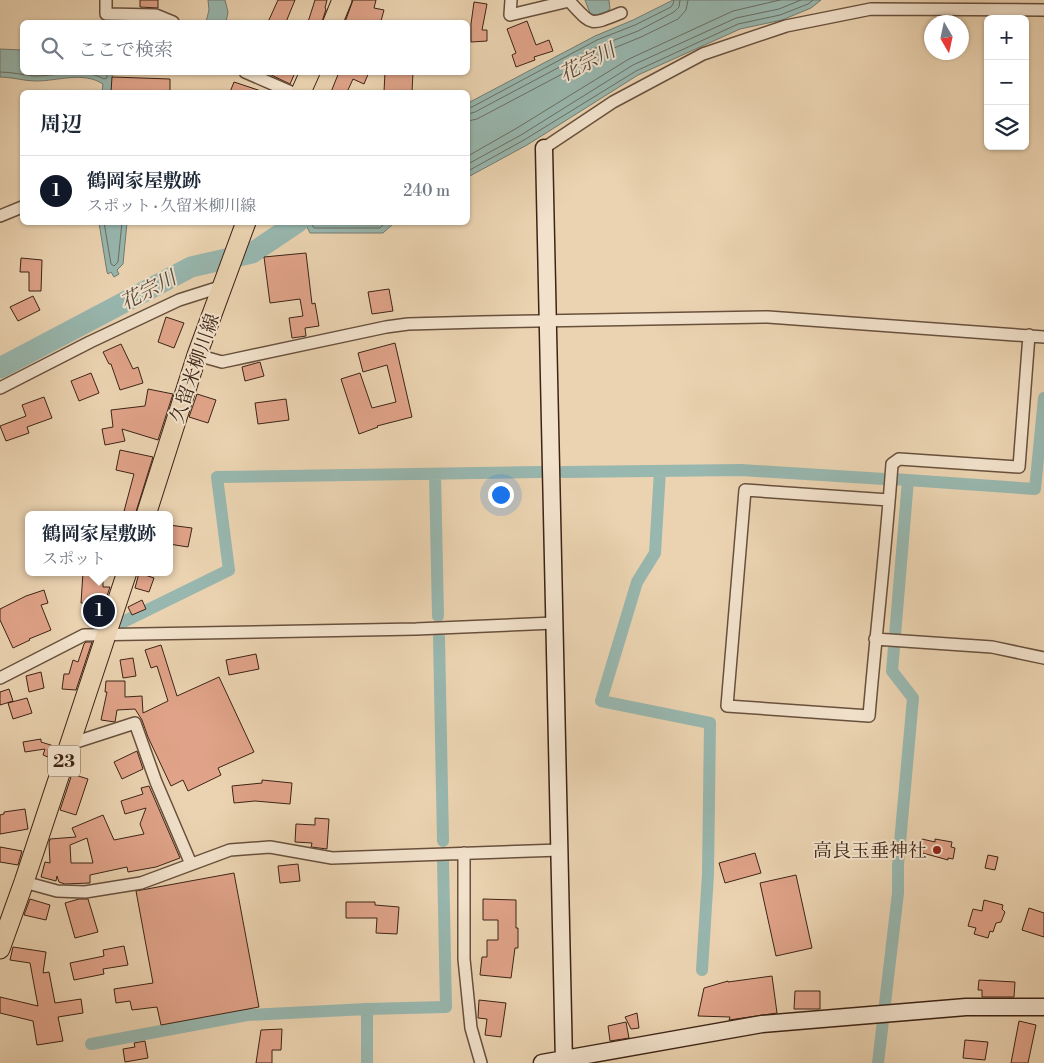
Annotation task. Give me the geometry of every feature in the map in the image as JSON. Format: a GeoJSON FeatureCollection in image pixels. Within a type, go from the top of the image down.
{"type":"FeatureCollection","features":[{"type":"Feature","properties":{"kind":"main road"},"geometry":{"type":"LineString","coordinates":[[334,20],[342,0]]}},
{"type":"Feature","properties":{"kind":"main road"},"geometry":{"type":"LineString","coordinates":[[302,90],[309,75]]}},
{"type":"Feature","properties":{"kind":"main road","name":"久留米柳川線"},"geometry":{"type":"LineString","coordinates":[[147,511],[197,355],[245,225]]}},
{"type":"Feature","properties":{"kind":"main road","name":"23"},"geometry":{"type":"LineString","coordinates":[[0,949],[126,576]]}},
{"type":"Feature","properties":{"kind":"street"},"geometry":{"type":"LineString","coordinates":[[106,0],[106,14],[156,15],[168,20]]}},
{"type":"Feature","properties":{"kind":"street"},"geometry":{"type":"LineString","coordinates":[[511,0],[510,15],[569,1],[589,21],[597,23],[621,13]]}},
{"type":"Feature","properties":{"kind":"street"},"geometry":{"type":"LineString","coordinates":[[564,1061],[544,148],[613,102],[704,54],[786,26],[872,9],[1044,10]]}},
{"type":"Feature","properties":{"kind":"street"},"geometry":{"type":"LineString","coordinates":[[252,75],[286,90]]}},
{"type":"Feature","properties":{"kind":"street"},"geometry":{"type":"LineString","coordinates":[[0,216],[20,208]]}},
{"type":"Feature","properties":{"kind":"street"},"geometry":{"type":"LineString","coordinates":[[0,388],[90,342],[226,278]]}},
{"type":"Feature","properties":{"kind":"street"},"geometry":{"type":"LineString","coordinates":[[197,355],[222,362],[292,346],[408,324],[549,321],[768,317],[1044,337]]}},
{"type":"Feature","properties":{"kind":"street"},"geometry":{"type":"LineString","coordinates":[[889,500],[745,490],[727,706],[869,716],[875,639],[889,500],[892,464],[899,459],[1019,467],[1028,336]]}},
{"type":"Feature","properties":{"kind":"street"},"geometry":{"type":"LineString","coordinates":[[0,678],[84,635],[107,633],[191,634],[554,623]]}},
{"type":"Feature","properties":{"kind":"street"},"geometry":{"type":"LineString","coordinates":[[875,639],[992,647],[1044,658]]}},
{"type":"Feature","properties":{"kind":"street"},"geometry":{"type":"LineString","coordinates":[[70,744],[135,723],[156,782],[191,864]]}},
{"type":"Feature","properties":{"kind":"street"},"geometry":{"type":"LineString","coordinates":[[24,882],[57,891],[85,892],[141,883],[230,850],[270,847],[332,858],[560,850]]}},
{"type":"Feature","properties":{"kind":"street"},"geometry":{"type":"LineString","coordinates":[[464,853],[464,967],[471,1028],[481,1063]]}},
{"type":"Feature","properties":{"kind":"street"},"geometry":{"type":"LineString","coordinates":[[542,1063],[564,1061],[762,1024],[966,1007],[1044,1008]]}},
{"type":"Feature","properties":{"kind":"water"},"geometry":{"type":"Polygon","coordinates":[[[208,0],[225,0],[228,12],[226,20],[206,20],[209,10],[208,0]]]}},
{"type":"Feature","properties":{"kind":"water"},"geometry":{"type":"Polygon","coordinates":[[[585,0],[609,0],[610,9],[595,15],[590,13],[585,0]]]}},
{"type":"Feature","properties":{"kind":"water"},"geometry":{"type":"Polygon","coordinates":[[[673,0],[821,0],[811,8],[782,20],[740,29],[638,75],[527,145],[470,176],[470,102],[595,36],[673,0]]]}},
{"type":"Feature","properties":{"kind":"water"},"geometry":{"type":"Polygon","coordinates":[[[0,49],[20,50],[20,75],[112,75],[113,90],[102,90],[103,84],[95,80],[79,77],[36,81],[0,77],[0,49]]]}},
{"type":"Feature","properties":{"kind":"water"},"geometry":{"type":"Polygon","coordinates":[[[99,225],[127,225],[123,264],[117,270],[119,274],[114,277],[111,272],[108,274],[99,225]]]}},
{"type":"Feature","properties":{"kind":"water"},"geometry":{"type":"Polygon","coordinates":[[[306,225],[392,225],[383,233],[310,233],[306,225]]]}},
{"type":"Feature","properties":{"kind":"building"},"geometry":{"type":"Polygon","coordinates":[[[140,0],[158,0],[158,8],[140,7],[140,0]]]}},
{"type":"Feature","properties":{"kind":"building"},"geometry":{"type":"Polygon","coordinates":[[[278,0],[295,0],[287,20],[269,20],[278,0]]]}},
{"type":"Feature","properties":{"kind":"building"},"geometry":{"type":"Polygon","coordinates":[[[315,0],[327,0],[323,20],[309,20],[315,0]]]}},
{"type":"Feature","properties":{"kind":"building"},"geometry":{"type":"Polygon","coordinates":[[[353,0],[376,0],[374,8],[384,10],[381,20],[346,20],[353,0]]]}},
{"type":"Feature","properties":{"kind":"building"},"geometry":{"type":"Polygon","coordinates":[[[474,2],[487,4],[482,30],[487,30],[487,41],[471,42],[474,2]]]}},
{"type":"Feature","properties":{"kind":"building"},"geometry":{"type":"Polygon","coordinates":[[[527,21],[536,45],[549,40],[553,51],[534,57],[535,60],[516,67],[512,55],[516,53],[507,29],[527,21]]]}},
{"type":"Feature","properties":{"kind":"building"},"geometry":{"type":"Polygon","coordinates":[[[271,75],[294,75],[290,84],[271,75]]]}},
{"type":"Feature","properties":{"kind":"building"},"geometry":{"type":"Polygon","coordinates":[[[338,75],[368,75],[364,84],[353,79],[348,90],[332,90],[338,75]]]}},
{"type":"Feature","properties":{"kind":"building"},"geometry":{"type":"Polygon","coordinates":[[[385,75],[413,75],[412,90],[384,90],[385,75]]]}},
{"type":"Feature","properties":{"kind":"building"},"geometry":{"type":"Polygon","coordinates":[[[112,77],[170,79],[170,90],[111,90],[112,77]]]}},
{"type":"Feature","properties":{"kind":"building"},"geometry":{"type":"Polygon","coordinates":[[[234,82],[258,90],[231,90],[234,82]]]}},
{"type":"Feature","properties":{"kind":"building"},"geometry":{"type":"Polygon","coordinates":[[[306,253],[312,304],[315,303],[319,326],[305,328],[306,336],[292,338],[289,318],[303,316],[300,299],[270,303],[264,257],[306,253]]]}},
{"type":"Feature","properties":{"kind":"building"},"geometry":{"type":"Polygon","coordinates":[[[21,258],[42,260],[41,291],[29,291],[29,272],[20,272],[21,258]]]}},
{"type":"Feature","properties":{"kind":"building"},"geometry":{"type":"Polygon","coordinates":[[[389,289],[393,311],[372,314],[368,292],[389,289]]]}},
{"type":"Feature","properties":{"kind":"building"},"geometry":{"type":"Polygon","coordinates":[[[33,296],[40,310],[18,321],[10,307],[33,296]]]}},
{"type":"Feature","properties":{"kind":"building"},"geometry":{"type":"Polygon","coordinates":[[[166,317],[184,323],[174,348],[158,342],[166,317]]]}},
{"type":"Feature","properties":{"kind":"building"},"geometry":{"type":"Polygon","coordinates":[[[395,343],[412,417],[377,426],[359,434],[341,379],[360,373],[372,408],[396,402],[387,365],[363,372],[358,353],[395,343]]]}},
{"type":"Feature","properties":{"kind":"building"},"geometry":{"type":"Polygon","coordinates":[[[121,344],[133,369],[138,367],[143,383],[120,390],[111,364],[109,364],[103,352],[121,344]]]}},
{"type":"Feature","properties":{"kind":"building"},"geometry":{"type":"Polygon","coordinates":[[[260,362],[264,376],[245,381],[242,367],[260,362]]]}},
{"type":"Feature","properties":{"kind":"building"},"geometry":{"type":"Polygon","coordinates":[[[91,373],[99,393],[79,401],[71,381],[91,373]]]}},
{"type":"Feature","properties":{"kind":"building"},"geometry":{"type":"Polygon","coordinates":[[[148,389],[173,394],[158,440],[122,429],[125,441],[105,445],[102,429],[113,427],[111,410],[145,406],[148,389]]]}},
{"type":"Feature","properties":{"kind":"building"},"geometry":{"type":"Polygon","coordinates":[[[197,394],[216,400],[208,423],[189,417],[197,394]]]}},
{"type":"Feature","properties":{"kind":"building"},"geometry":{"type":"Polygon","coordinates":[[[44,397],[52,418],[27,427],[29,433],[6,441],[0,426],[26,416],[22,405],[44,397]]]}},
{"type":"Feature","properties":{"kind":"building"},"geometry":{"type":"Polygon","coordinates":[[[286,399],[289,420],[258,424],[255,403],[286,399]]]}},
{"type":"Feature","properties":{"kind":"building"},"geometry":{"type":"Polygon","coordinates":[[[120,450],[153,457],[136,511],[124,511],[134,474],[116,470],[120,450]]]}},
{"type":"Feature","properties":{"kind":"building"},"geometry":{"type":"Polygon","coordinates":[[[173,526],[192,528],[188,547],[173,545],[173,526]]]}},
{"type":"Feature","properties":{"kind":"building"},"geometry":{"type":"Polygon","coordinates":[[[83,576],[103,576],[103,587],[110,587],[104,605],[81,603],[83,576]]]}},
{"type":"Feature","properties":{"kind":"building"},"geometry":{"type":"Polygon","coordinates":[[[138,576],[154,578],[149,592],[135,588],[138,576]]]}},
{"type":"Feature","properties":{"kind":"building"},"geometry":{"type":"Polygon","coordinates":[[[44,590],[48,603],[41,605],[51,630],[13,648],[0,620],[0,609],[26,596],[44,590]]]}},
{"type":"Feature","properties":{"kind":"building"},"geometry":{"type":"Polygon","coordinates":[[[142,600],[146,609],[132,615],[128,607],[142,600]]]}},
{"type":"Feature","properties":{"kind":"building"},"geometry":{"type":"Polygon","coordinates":[[[86,642],[92,642],[76,690],[62,689],[64,674],[69,674],[73,660],[78,662],[86,642]]]}},
{"type":"Feature","properties":{"kind":"building"},"geometry":{"type":"Polygon","coordinates":[[[161,645],[177,696],[219,677],[254,752],[218,768],[221,775],[188,791],[183,780],[171,786],[142,720],[135,709],[117,710],[115,722],[101,720],[107,692],[105,692],[106,681],[125,681],[125,697],[142,696],[143,713],[168,701],[157,666],[151,668],[145,650],[161,645]]]}},
{"type":"Feature","properties":{"kind":"building"},"geometry":{"type":"Polygon","coordinates":[[[256,654],[259,669],[229,675],[226,660],[256,654]]]}},
{"type":"Feature","properties":{"kind":"building"},"geometry":{"type":"Polygon","coordinates":[[[133,658],[136,676],[123,678],[120,660],[133,658]]]}},
{"type":"Feature","properties":{"kind":"building"},"geometry":{"type":"Polygon","coordinates":[[[41,672],[44,688],[29,692],[26,676],[41,672]]]}},
{"type":"Feature","properties":{"kind":"building"},"geometry":{"type":"Polygon","coordinates":[[[9,689],[13,701],[0,705],[0,692],[9,689]]]}},
{"type":"Feature","properties":{"kind":"building"},"geometry":{"type":"Polygon","coordinates":[[[27,698],[32,713],[13,719],[8,703],[27,698]]]}},
{"type":"Feature","properties":{"kind":"building"},"geometry":{"type":"Polygon","coordinates":[[[41,739],[41,742],[57,747],[53,759],[43,755],[45,749],[25,752],[23,742],[41,739]]]}},
{"type":"Feature","properties":{"kind":"building"},"geometry":{"type":"Polygon","coordinates":[[[137,751],[143,769],[122,779],[114,762],[137,751]]]}},
{"type":"Feature","properties":{"kind":"building"},"geometry":{"type":"Polygon","coordinates":[[[72,774],[88,779],[76,815],[60,810],[72,774]]]}},
{"type":"Feature","properties":{"kind":"building"},"geometry":{"type":"Polygon","coordinates":[[[262,780],[292,783],[290,804],[255,801],[234,803],[232,786],[262,783],[262,780]]]}},
{"type":"Feature","properties":{"kind":"building"},"geometry":{"type":"Polygon","coordinates":[[[149,786],[180,858],[156,867],[128,872],[127,867],[90,875],[90,883],[65,884],[59,882],[57,876],[56,881],[41,877],[45,862],[50,863],[50,839],[76,837],[72,828],[103,815],[114,840],[144,834],[140,824],[146,808],[125,814],[121,801],[143,794],[141,788],[149,786]],[[87,838],[70,845],[71,863],[93,863],[87,838]]]}},
{"type":"Feature","properties":{"kind":"building"},"geometry":{"type":"Polygon","coordinates":[[[25,809],[28,829],[0,834],[0,815],[4,814],[4,812],[25,809]]]}},
{"type":"Feature","properties":{"kind":"building"},"geometry":{"type":"Polygon","coordinates":[[[315,818],[329,819],[327,849],[311,847],[312,843],[295,842],[296,824],[315,825],[315,818]]]}},
{"type":"Feature","properties":{"kind":"building","name":"高良玉垂神社"},"geometry":{"type":"Polygon","coordinates":[[[922,839],[935,842],[935,839],[952,842],[951,847],[955,848],[953,859],[948,858],[948,860],[919,852],[922,839]]]}},
{"type":"Feature","properties":{"kind":"building"},"geometry":{"type":"Polygon","coordinates":[[[0,847],[22,851],[18,865],[0,862],[0,847]]]}},
{"type":"Feature","properties":{"kind":"building"},"geometry":{"type":"Polygon","coordinates":[[[755,853],[761,873],[725,883],[719,863],[755,853]]]}},
{"type":"Feature","properties":{"kind":"building"},"geometry":{"type":"Polygon","coordinates":[[[988,855],[998,857],[995,870],[985,868],[988,855]]]}},
{"type":"Feature","properties":{"kind":"building"},"geometry":{"type":"Polygon","coordinates":[[[298,864],[300,881],[280,883],[278,866],[298,864]]]}},
{"type":"Feature","properties":{"kind":"building"},"geometry":{"type":"Polygon","coordinates":[[[234,873],[259,1007],[161,1025],[157,1007],[132,1010],[130,1001],[116,1003],[114,989],[153,983],[136,891],[234,873]]]}},
{"type":"Feature","properties":{"kind":"building"},"geometry":{"type":"Polygon","coordinates":[[[796,875],[812,948],[776,956],[760,883],[796,875]]]}},
{"type":"Feature","properties":{"kind":"building"},"geometry":{"type":"Polygon","coordinates":[[[30,899],[50,905],[46,920],[24,915],[30,899]]]}},
{"type":"Feature","properties":{"kind":"building"},"geometry":{"type":"Polygon","coordinates":[[[79,899],[88,899],[98,932],[75,938],[65,903],[79,899]]]}},
{"type":"Feature","properties":{"kind":"building"},"geometry":{"type":"Polygon","coordinates":[[[483,899],[516,900],[518,948],[515,948],[511,978],[480,975],[482,957],[487,957],[487,940],[498,940],[498,920],[483,920],[483,899]]]}},
{"type":"Feature","properties":{"kind":"building"},"geometry":{"type":"Polygon","coordinates":[[[984,900],[1003,905],[1002,909],[1005,912],[1001,922],[996,923],[993,932],[990,931],[988,938],[974,934],[976,928],[968,926],[973,909],[982,911],[984,900]]]}},
{"type":"Feature","properties":{"kind":"building"},"geometry":{"type":"Polygon","coordinates":[[[346,902],[375,902],[375,905],[399,907],[397,934],[376,933],[377,918],[346,918],[346,902]]]}},
{"type":"Feature","properties":{"kind":"building"},"geometry":{"type":"Polygon","coordinates":[[[1029,908],[1044,913],[1044,937],[1022,930],[1029,908]]]}},
{"type":"Feature","properties":{"kind":"building"},"geometry":{"type":"Polygon","coordinates":[[[124,946],[128,965],[103,969],[104,974],[74,980],[70,963],[104,956],[103,950],[124,946]]]}},
{"type":"Feature","properties":{"kind":"building"},"geometry":{"type":"Polygon","coordinates":[[[13,947],[46,952],[43,973],[49,972],[55,1003],[81,999],[83,1013],[58,1017],[63,1041],[37,1045],[33,1021],[0,1013],[0,997],[38,1006],[30,963],[10,960],[13,947]]]}},
{"type":"Feature","properties":{"kind":"building"},"geometry":{"type":"Polygon","coordinates":[[[772,976],[777,1013],[729,1020],[730,1017],[698,1016],[704,988],[728,981],[772,976]]]}},
{"type":"Feature","properties":{"kind":"building"},"geometry":{"type":"Polygon","coordinates":[[[979,980],[1015,982],[1014,997],[982,997],[982,990],[978,990],[979,980]]]}},
{"type":"Feature","properties":{"kind":"building"},"geometry":{"type":"Polygon","coordinates":[[[795,991],[820,991],[820,1009],[794,1009],[795,991]]]}},
{"type":"Feature","properties":{"kind":"building"},"geometry":{"type":"Polygon","coordinates":[[[479,1000],[506,1003],[501,1037],[485,1035],[487,1019],[478,1018],[479,1000]]]}},
{"type":"Feature","properties":{"kind":"building"},"geometry":{"type":"Polygon","coordinates":[[[637,1013],[639,1028],[631,1029],[625,1017],[637,1013]]]}},
{"type":"Feature","properties":{"kind":"building"},"geometry":{"type":"Polygon","coordinates":[[[1019,1021],[1036,1025],[1028,1063],[1011,1063],[1019,1021]]]}},
{"type":"Feature","properties":{"kind":"building"},"geometry":{"type":"Polygon","coordinates":[[[626,1022],[629,1038],[610,1041],[608,1026],[626,1022]]]}},
{"type":"Feature","properties":{"kind":"building"},"geometry":{"type":"Polygon","coordinates":[[[282,1029],[281,1050],[272,1050],[272,1063],[256,1063],[261,1030],[282,1029]]]}},
{"type":"Feature","properties":{"kind":"building"},"geometry":{"type":"Polygon","coordinates":[[[965,1040],[988,1042],[985,1060],[963,1058],[965,1040]]]}},
{"type":"Feature","properties":{"kind":"building"},"geometry":{"type":"Polygon","coordinates":[[[145,1041],[148,1058],[125,1062],[123,1049],[135,1047],[134,1043],[145,1041]]]}},
{"type":"Feature","properties":{"kind":"waterway","name":"花宗川"},"geometry":{"type":"LineString","coordinates":[[0,368],[191,267],[252,253],[294,225]]}},
{"type":"Feature","properties":{"kind":"waterway"},"geometry":{"type":"LineString","coordinates":[[893,479],[1035,489],[1044,398]]}},
{"type":"Feature","properties":{"kind":"waterway"},"geometry":{"type":"LineString","coordinates":[[563,472],[741,470],[884,479]]}},
{"type":"Feature","properties":{"kind":"waterway"},"geometry":{"type":"LineString","coordinates":[[660,471],[655,553],[637,582],[601,701],[710,723],[708,874],[702,970]]}},
{"type":"Feature","properties":{"kind":"waterway"},"geometry":{"type":"LineString","coordinates":[[121,623],[229,570],[217,477],[540,472]]}},
{"type":"Feature","properties":{"kind":"waterway"},"geometry":{"type":"LineString","coordinates":[[435,474],[438,616]]}},
{"type":"Feature","properties":{"kind":"waterway"},"geometry":{"type":"LineString","coordinates":[[878,1063],[898,893],[898,865],[913,698],[892,671],[908,480]]}},
{"type":"Feature","properties":{"kind":"waterway"},"geometry":{"type":"LineString","coordinates":[[439,637],[443,841]]}},
{"type":"Feature","properties":{"kind":"waterway"},"geometry":{"type":"LineString","coordinates":[[367,1063],[367,1009],[446,1007],[443,861]]}},
{"type":"Feature","properties":{"kind":"waterway"},"geometry":{"type":"LineString","coordinates":[[91,1044],[247,1015],[367,1009]]}},
{"type":"Feature","properties":{"kind":"place","name":"鶴岡家屋敷跡"},"geometry":{"type":"Point","coordinates":[99,611]}},
{"type":"Feature","properties":{"kind":"place","name":"高良玉垂神社"},"geometry":{"type":"Point","coordinates":[937,850]}}]}
